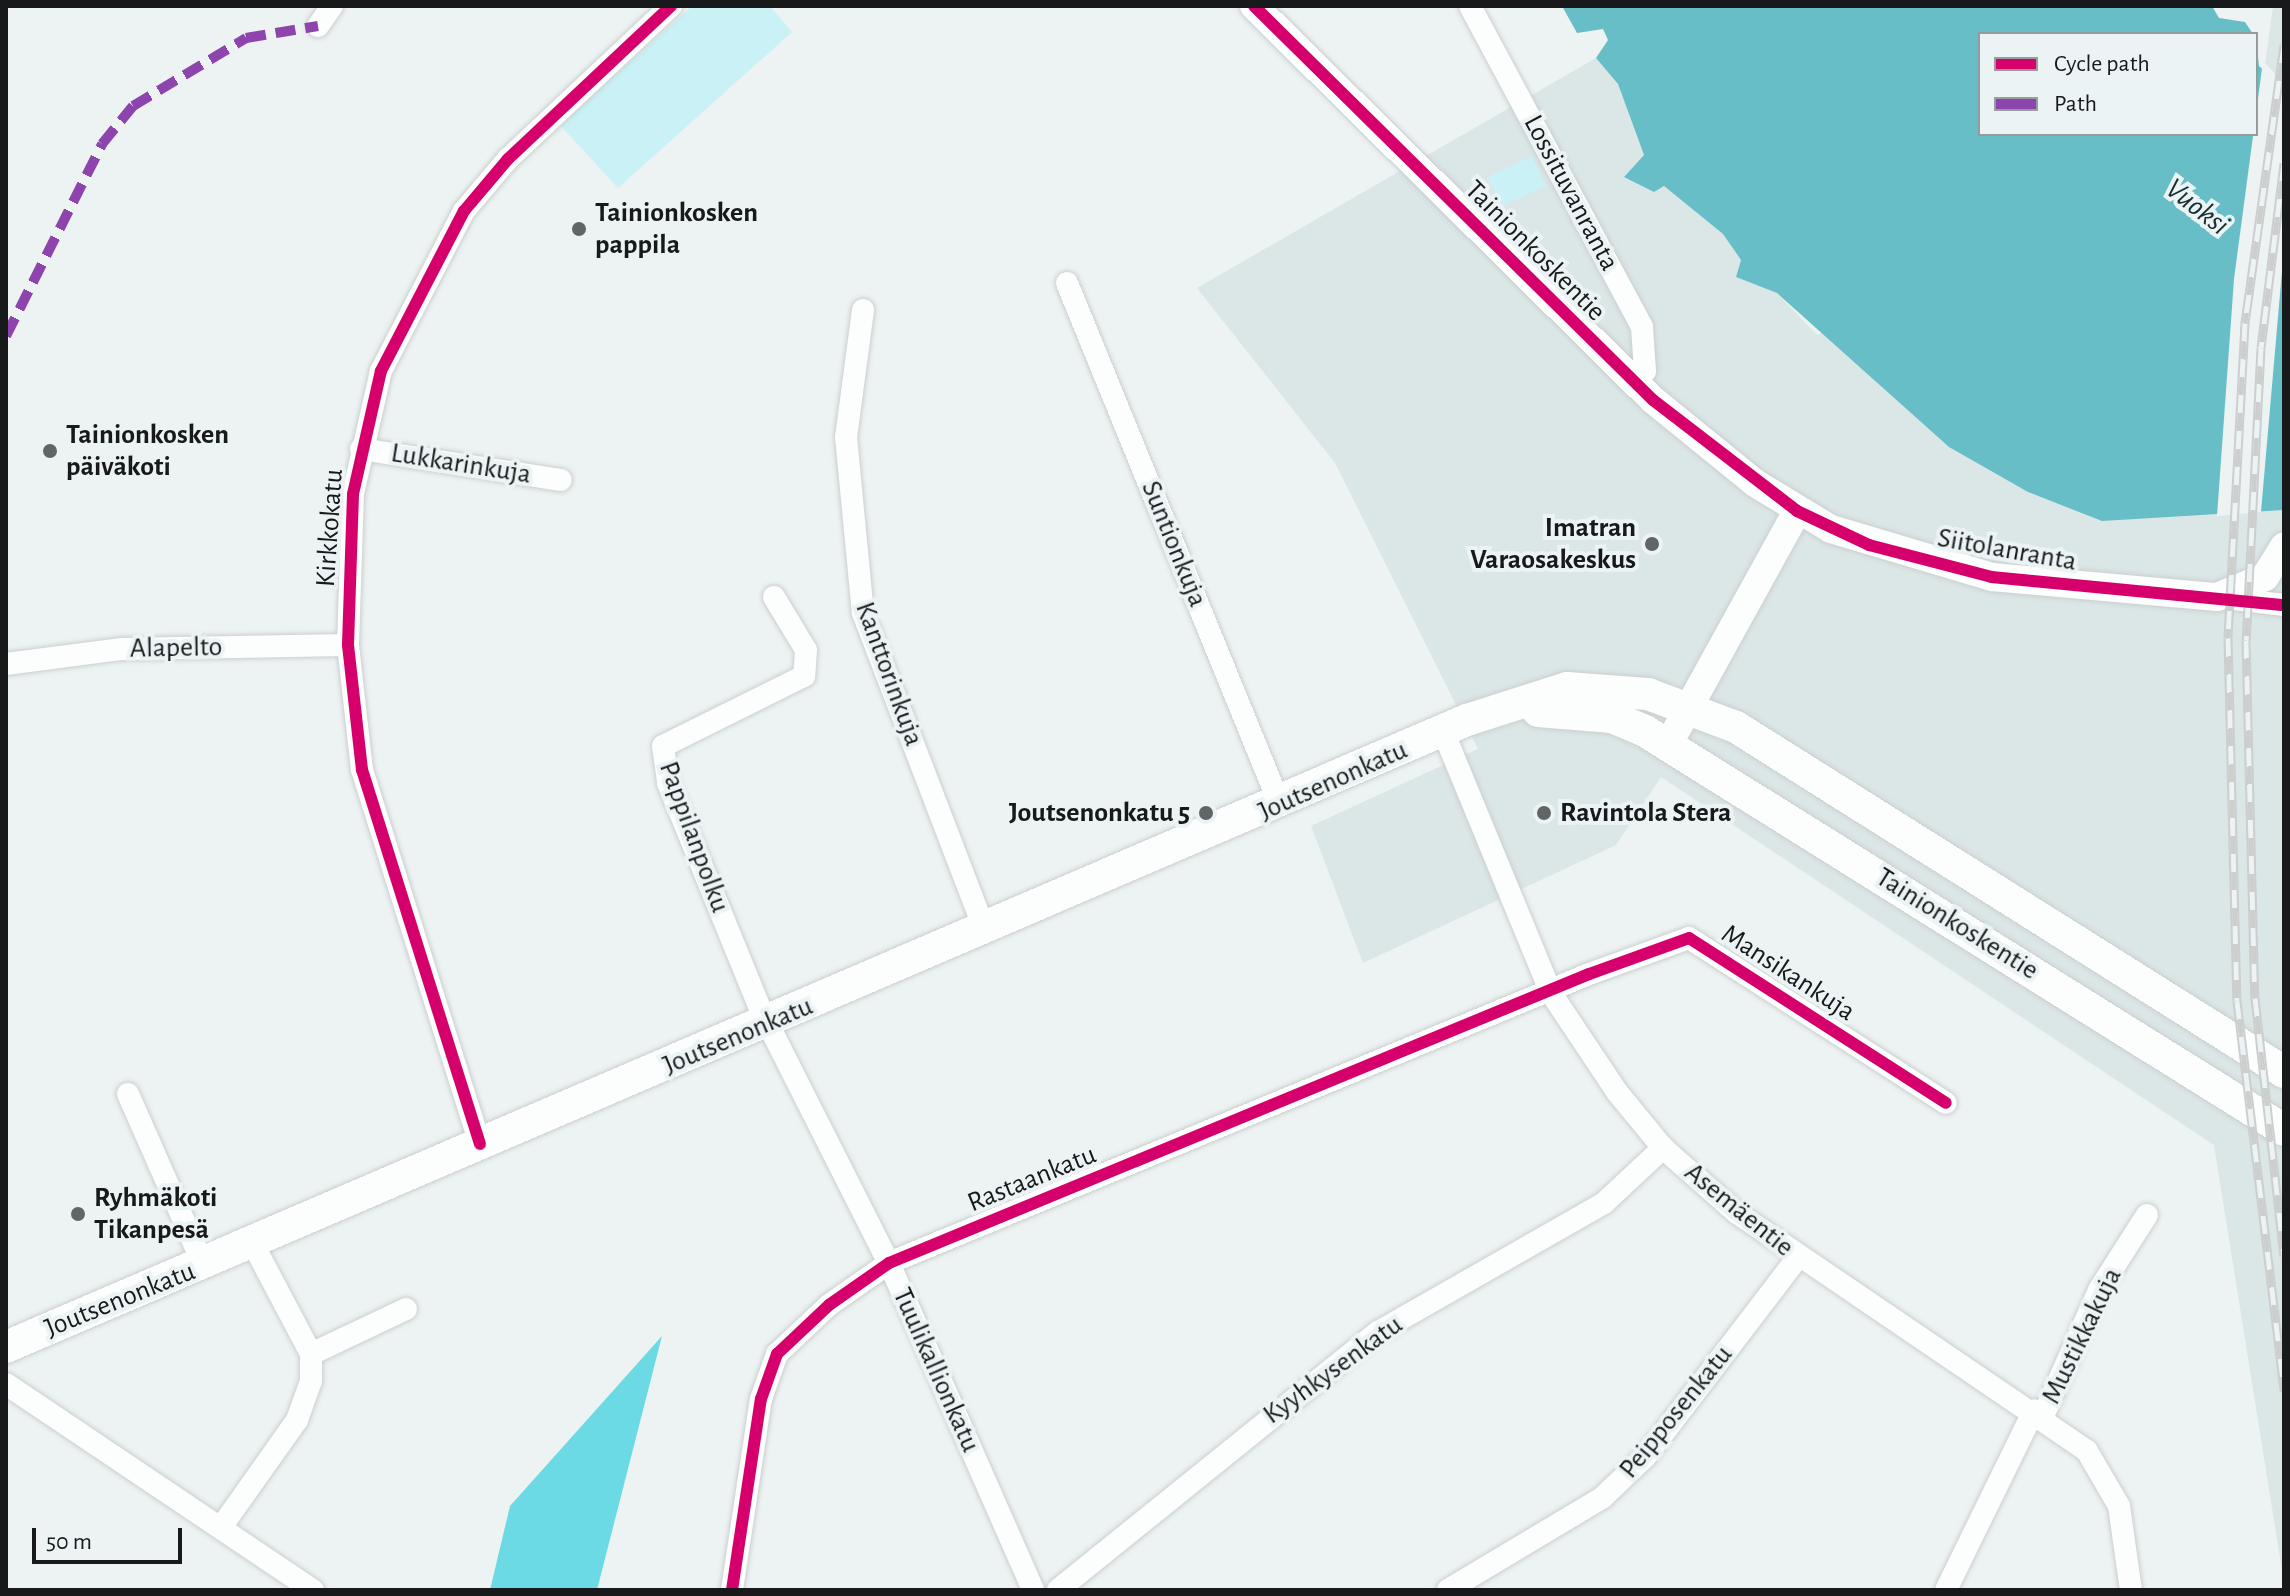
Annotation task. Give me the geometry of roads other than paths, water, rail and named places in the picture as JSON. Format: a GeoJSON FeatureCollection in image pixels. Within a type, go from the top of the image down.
{"type":"FeatureCollection","features":[{"type":"Feature","properties":{"kind":"main road","name":"Joutsenonkatu"},"geometry":{"type":"LineString","coordinates":[[6,1347],[204,1266],[480,1144],[1280,805],[1455,726],[1567,688],[1689,704]]}},
{"type":"Feature","properties":{"kind":"main road","name":"Tainionkoskentie"},"geometry":{"type":"LineString","coordinates":[[1689,704],[2284,1072]]}},
{"type":"Feature","properties":{"kind":"main road","name":"Joutsenonkatu"},"geometry":{"type":"LineString","coordinates":[[1455,726],[1571,710],[1612,717],[1668,745]]}},
{"type":"Feature","properties":{"kind":"main road","name":"Tainionkoskentie"},"geometry":{"type":"LineString","coordinates":[[1668,745],[2284,1130]]}},
{"type":"Feature","properties":{"kind":"street"},"geometry":{"type":"LineString","coordinates":[[318,26],[332,6]]}},
{"type":"Feature","properties":{"kind":"street","name":"Kirkkokatu"},"geometry":{"type":"LineString","coordinates":[[480,1144],[371,806],[348,645],[349,538],[361,449],[404,315],[464,211],[508,159],[671,6]]}},
{"type":"Feature","properties":{"kind":"street","name":"Tainionkoskentie"},"geometry":{"type":"LineString","coordinates":[[1254,6],[1634,383],[1797,511]]}},
{"type":"Feature","properties":{"kind":"street","name":"Lossituvanranta"},"geometry":{"type":"LineString","coordinates":[[1470,6],[1642,327],[1645,371],[1634,383]]}},
{"type":"Feature","properties":{"kind":"street","name":"Suntionkuja"},"geometry":{"type":"LineString","coordinates":[[1067,283],[1280,805]]}},
{"type":"Feature","properties":{"kind":"street","name":"Kanttorinkuja"},"geometry":{"type":"LineString","coordinates":[[863,310],[846,437],[863,613],[985,931]]}},
{"type":"Feature","properties":{"kind":"street","name":"Lukkarinkuja"},"geometry":{"type":"LineString","coordinates":[[361,449],[561,480]]}},
{"type":"Feature","properties":{"kind":"street"},"geometry":{"type":"LineString","coordinates":[[1668,745],[1797,511]]}},
{"type":"Feature","properties":{"kind":"street","name":"Siitolanranta"},"geometry":{"type":"LineString","coordinates":[[1797,511],[1869,545],[1992,577],[2217,597]]}},
{"type":"Feature","properties":{"kind":"street"},"geometry":{"type":"LineString","coordinates":[[2217,597],[2265,577],[2284,547]]}},
{"type":"Feature","properties":{"kind":"street","name":"Pappilanpolku"},"geometry":{"type":"LineString","coordinates":[[769,1024],[668,783],[663,746],[804,676],[806,650],[774,597]]}},
{"type":"Feature","properties":{"kind":"street"},"geometry":{"type":"LineString","coordinates":[[2217,597],[2284,605]]}},
{"type":"Feature","properties":{"kind":"street","name":"Alapelto"},"geometry":{"type":"LineString","coordinates":[[6,664],[122,649],[348,645]]}},
{"type":"Feature","properties":{"kind":"street","name":"Asemäentie"},"geometry":{"type":"LineString","coordinates":[[1455,726],[1551,993],[1663,1148],[1798,1257],[2038,1413],[2087,1451],[2107,1480],[2127,1534],[2131,1590]]}},
{"type":"Feature","properties":{"kind":"street","name":"Mansikankuja"},"geometry":{"type":"LineString","coordinates":[[1551,993],[1689,938],[1946,1103]]}},
{"type":"Feature","properties":{"kind":"street","name":"Rastaankatu"},"geometry":{"type":"LineString","coordinates":[[732,1590],[761,1399],[777,1354],[889,1263],[1551,993]]}},
{"type":"Feature","properties":{"kind":"street","name":"Tuulikallionkatu"},"geometry":{"type":"LineString","coordinates":[[769,1024],[889,1263],[1033,1590]]}},
{"type":"Feature","properties":{"kind":"street"},"geometry":{"type":"LineString","coordinates":[[128,1094],[204,1266]]}},
{"type":"Feature","properties":{"kind":"street","name":"Kyyhkysenkatu"},"geometry":{"type":"LineString","coordinates":[[1058,1590],[1353,1350],[1604,1203],[1663,1148]]}},
{"type":"Feature","properties":{"kind":"street","name":"Mustikkakuja"},"geometry":{"type":"LineString","coordinates":[[1946,1590],[2099,1290],[2147,1215]]}},
{"type":"Feature","properties":{"kind":"street"},"geometry":{"type":"LineString","coordinates":[[222,1526],[297,1420],[311,1354],[253,1244]]}},
{"type":"Feature","properties":{"kind":"street","name":"Peipposenkatu"},"geometry":{"type":"LineString","coordinates":[[1448,1590],[1624,1477],[1798,1257]]}},
{"type":"Feature","properties":{"kind":"street"},"geometry":{"type":"LineString","coordinates":[[311,1354],[406,1309]]}},
{"type":"Feature","properties":{"kind":"street"},"geometry":{"type":"LineString","coordinates":[[6,1384],[68,1432],[222,1526],[313,1590]]}},
{"type":"Feature","properties":{"kind":"water","name":"Vuoksi"},"geometry":{"type":"Polygon","coordinates":[[[1562,6],[2212,6],[2219,18],[2245,22],[2252,32],[1978,32],[1978,136],[2258,136],[2258,57],[2259,66],[2284,89],[2284,510],[2102,521],[2028,492],[1949,447],[1777,293],[1736,277],[1741,260],[1723,234],[1664,186],[1654,192],[1624,177],[1644,155],[1618,84],[1596,58],[1608,40],[1603,29],[1577,33],[1562,6]]]}},
{"type":"Feature","properties":{"kind":"railway"},"geometry":{"type":"LineString","coordinates":[[2284,45],[2245,323],[2228,638],[2237,1001],[2284,1391]]}},
{"type":"Feature","properties":{"kind":"railway"},"geometry":{"type":"LineString","coordinates":[[2284,163],[2261,348],[2246,640],[2255,998],[2284,1255]]}},
{"type":"Feature","properties":{"kind":"place","name":"Tainionkosken pappila"},"geometry":{"type":"Point","coordinates":[579,229]}},
{"type":"Feature","properties":{"kind":"place","name":"Tainionkosken päiväkoti"},"geometry":{"type":"Point","coordinates":[50,451]}},
{"type":"Feature","properties":{"kind":"place","name":"Imatran Varaosakeskus"},"geometry":{"type":"Point","coordinates":[1652,544]}},
{"type":"Feature","properties":{"kind":"place","name":"Joutsenonkatu 5"},"geometry":{"type":"Point","coordinates":[1206,813]}},
{"type":"Feature","properties":{"kind":"place","name":"Ravintola Stera"},"geometry":{"type":"Point","coordinates":[1544,813]}},
{"type":"Feature","properties":{"kind":"place","name":"Ryhmäkoti Tikanpesä"},"geometry":{"type":"Point","coordinates":[78,1214]}}]}
